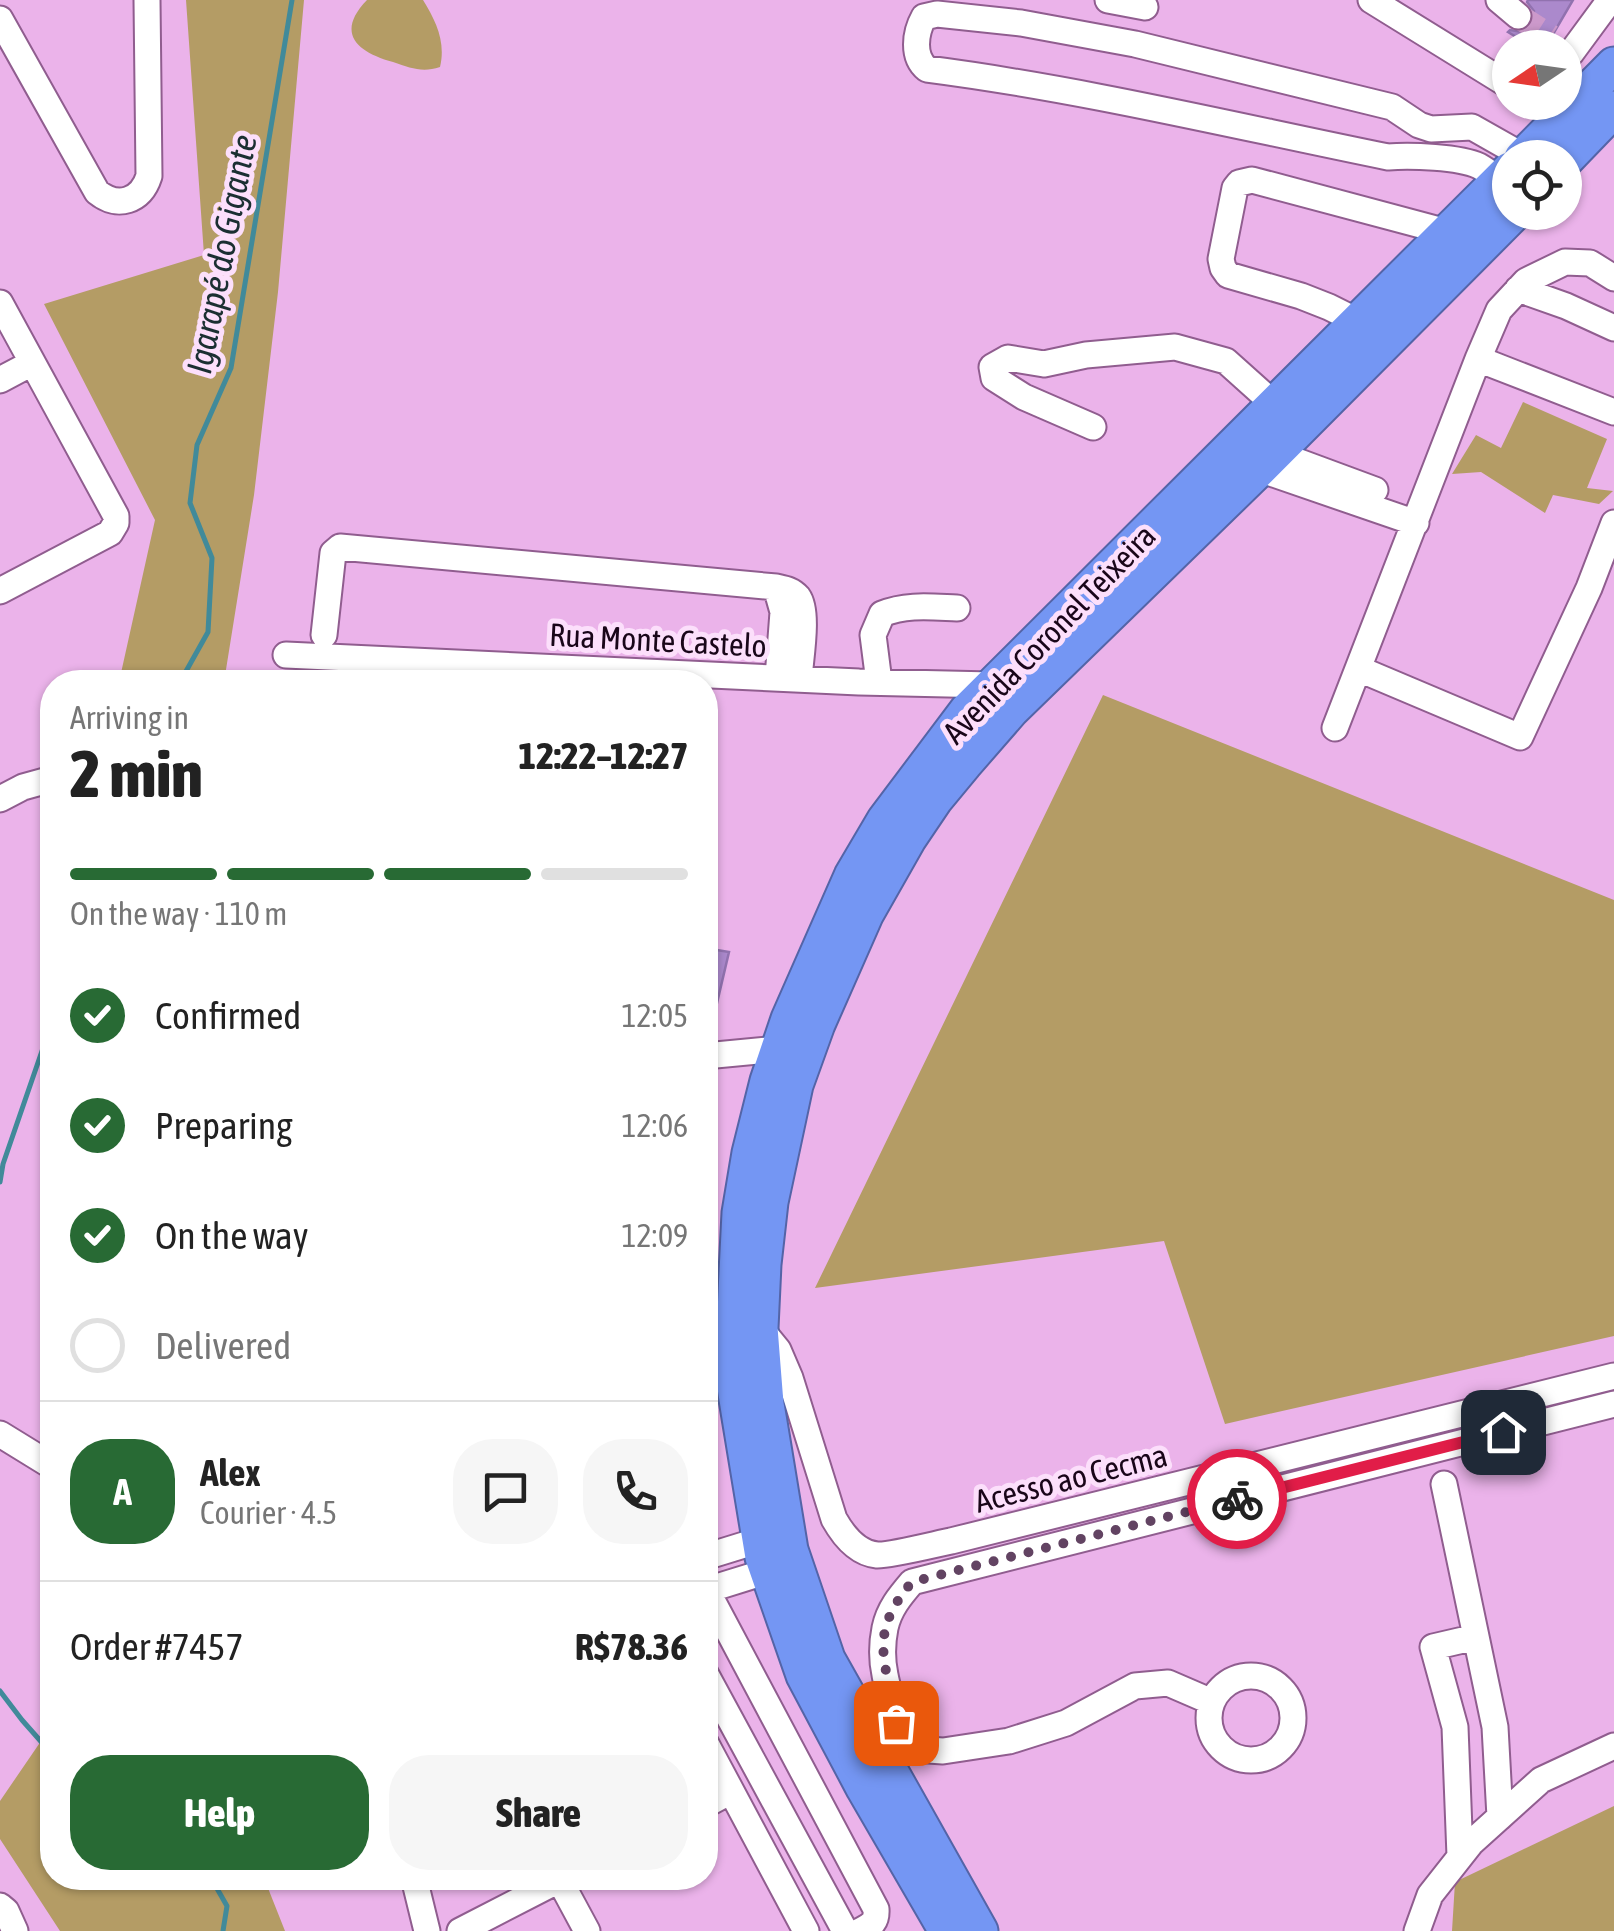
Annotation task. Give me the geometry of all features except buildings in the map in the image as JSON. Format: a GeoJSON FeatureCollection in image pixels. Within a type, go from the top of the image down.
{"type":"FeatureCollection","features":[{"type":"Feature","properties":{"kind":"highway","name":"Avenida Coronel Teixeira"},"geometry":{"type":"LineString","coordinates":[[1582,97],[1609,85]]}},
{"type":"Feature","properties":{"kind":"highway"},"geometry":{"type":"LineString","coordinates":[[1577,140],[1609,85]]}},
{"type":"Feature","properties":{"kind":"highway","name":"Avenida Coronel Teixeira"},"geometry":{"type":"LineString","coordinates":[[947,1931],[884,1770],[804,1675],[764,1556],[736,1387],[735,1274],[750,1154],[778,1049],[852,876],[886,820],[967,711],[1492,187]]}},
{"type":"Feature","properties":{"kind":"highway","name":"Avenida Coronel Teixeira"},"geometry":{"type":"LineString","coordinates":[[980,1931],[884,1770],[827,1659],[790,1550],[766,1404],[760,1328],[770,1202],[795,1085],[816,1024],[877,892],[935,799],[1012,710],[1497,230]]}},
{"type":"Feature","properties":{"kind":"street"},"geometry":{"type":"LineString","coordinates":[[0,19],[97,192],[110,200],[125,202],[144,190],[149,176],[148,0]]}},
{"type":"Feature","properties":{"kind":"street"},"geometry":{"type":"LineString","coordinates":[[1108,0],[1146,8]]}},
{"type":"Feature","properties":{"kind":"street"},"geometry":{"type":"LineString","coordinates":[[1371,0],[1492,75]]}},
{"type":"Feature","properties":{"kind":"street"},"geometry":{"type":"LineString","coordinates":[[1580,30],[1612,0]]}},
{"type":"Feature","properties":{"kind":"street"},"geometry":{"type":"LineString","coordinates":[[936,14],[1135,44],[1392,107],[1430,129],[1472,127],[1514,166],[1477,165],[1426,156],[1388,158],[1101,97],[927,69],[916,55],[919,27],[924,17],[936,14]]}},
{"type":"Feature","properties":{"kind":"street"},"geometry":{"type":"LineString","coordinates":[[1582,62],[1609,85]]}},
{"type":"Feature","properties":{"kind":"street"},"geometry":{"type":"LineString","coordinates":[[1358,322],[1329,306],[1228,275],[1221,259],[1239,182],[1252,180],[1446,232]]}},
{"type":"Feature","properties":{"kind":"street"},"geometry":{"type":"LineString","coordinates":[[1335,728],[1499,310],[1526,280],[1565,262],[1590,263],[1614,278]]}},
{"type":"Feature","properties":{"kind":"street"},"geometry":{"type":"LineString","coordinates":[[1518,290],[1614,328]]}},
{"type":"Feature","properties":{"kind":"street"},"geometry":{"type":"LineString","coordinates":[[0,303],[116,516],[110,534],[0,591]]}},
{"type":"Feature","properties":{"kind":"street"},"geometry":{"type":"LineString","coordinates":[[1093,427],[1024,397],[994,378],[992,367],[1008,358],[1044,364],[1086,355],[1175,347],[1226,360],[1275,406]]}},
{"type":"Feature","properties":{"kind":"street"},"geometry":{"type":"LineString","coordinates":[[1024,397],[1086,355]]}},
{"type":"Feature","properties":{"kind":"street"},"geometry":{"type":"LineString","coordinates":[[1478,359],[1614,412]]}},
{"type":"Feature","properties":{"kind":"street"},"geometry":{"type":"LineString","coordinates":[[0,380],[32,364]]}},
{"type":"Feature","properties":{"kind":"street"},"geometry":{"type":"LineString","coordinates":[[1267,461],[1419,515]]}},
{"type":"Feature","properties":{"kind":"street"},"geometry":{"type":"LineString","coordinates":[[1359,670],[1520,737],[1589,588],[1614,523]]}},
{"type":"Feature","properties":{"kind":"street"},"geometry":{"type":"LineString","coordinates":[[323,646],[333,553],[340,547],[776,587],[795,593],[803,612],[789,679]]}},
{"type":"Feature","properties":{"kind":"street"},"geometry":{"type":"LineString","coordinates":[[1589,588],[1614,598]]}},
{"type":"Feature","properties":{"kind":"street"},"geometry":{"type":"LineString","coordinates":[[879,682],[873,636],[882,614],[895,608],[918,606],[957,608]]}},
{"type":"Feature","properties":{"kind":"street","name":"Rua Monte Castelo"},"geometry":{"type":"LineString","coordinates":[[286,655],[323,646],[662,670]]}},
{"type":"Feature","properties":{"kind":"street","name":"Rua Monte Castelo"},"geometry":{"type":"LineString","coordinates":[[718,674],[992,685]]}},
{"type":"Feature","properties":{"kind":"street"},"geometry":{"type":"LineString","coordinates":[[0,800],[40,782]]}},
{"type":"Feature","properties":{"kind":"street"},"geometry":{"type":"LineString","coordinates":[[718,1055],[778,1049]]}},
{"type":"Feature","properties":{"kind":"street","name":"Acesso ao Cecma"},"geometry":{"type":"LineString","coordinates":[[760,1328],[778,1350],[790,1378],[834,1519],[854,1544],[877,1555],[950,1541],[1614,1376]]}},
{"type":"Feature","properties":{"kind":"street","name":"Acesso ao Cecma"},"geometry":{"type":"LineString","coordinates":[[884,1770],[892,1698],[885,1675],[885,1627],[894,1604],[912,1582],[1614,1404]]}},
{"type":"Feature","properties":{"kind":"street"},"geometry":{"type":"LineString","coordinates":[[0,1434],[40,1459]]}},
{"type":"Feature","properties":{"kind":"street"},"geometry":{"type":"LineString","coordinates":[[1444,1484],[1490,1703],[1500,1817]]}},
{"type":"Feature","properties":{"kind":"street","name":"Acesso ao Cecma"},"geometry":{"type":"LineString","coordinates":[[950,1541],[959,1569]]}},
{"type":"Feature","properties":{"kind":"street"},"geometry":{"type":"LineString","coordinates":[[718,1557],[764,1556]]}},
{"type":"Feature","properties":{"kind":"street"},"geometry":{"type":"LineString","coordinates":[[718,1582],[764,1556]]}},
{"type":"Feature","properties":{"kind":"street"},"geometry":{"type":"LineString","coordinates":[[718,1612],[876,1909],[874,1924],[860,1931]]}},
{"type":"Feature","properties":{"kind":"street"},"geometry":{"type":"LineString","coordinates":[[1460,1856],[1454,1727],[1433,1647],[1476,1638]]}},
{"type":"Feature","properties":{"kind":"street"},"geometry":{"type":"LineString","coordinates":[[884,1770],[943,1751],[1009,1740],[1066,1723],[1135,1686],[1168,1683],[1212,1702]]}},
{"type":"Feature","properties":{"kind":"street"},"geometry":{"type":"LineString","coordinates":[[718,1697],[844,1931]]}},
{"type":"Feature","properties":{"kind":"street"},"geometry":{"type":"LineString","coordinates":[[1452,1715],[1490,1703]]}},
{"type":"Feature","properties":{"kind":"street"},"geometry":{"type":"LineString","coordinates":[[742,1741],[777,1723]]}},
{"type":"Feature","properties":{"kind":"street"},"geometry":{"type":"LineString","coordinates":[[1416,1931],[1430,1894],[1470,1843],[1541,1780],[1614,1746]]}},
{"type":"Feature","properties":{"kind":"street"},"geometry":{"type":"LineString","coordinates":[[718,1766],[806,1931]]}},
{"type":"Feature","properties":{"kind":"street"},"geometry":{"type":"LineString","coordinates":[[718,1799],[732,1792]]}},
{"type":"Feature","properties":{"kind":"street"},"geometry":{"type":"LineString","coordinates":[[417,1890],[426,1931]]}},
{"type":"Feature","properties":{"kind":"street"},"geometry":{"type":"LineString","coordinates":[[460,1931],[538,1890]]}},
{"type":"Feature","properties":{"kind":"street"},"geometry":{"type":"LineString","coordinates":[[567,1890],[587,1931]]}},
{"type":"Feature","properties":{"kind":"shaded area"},"geometry":{"type":"Polygon","coordinates":[[[186,0],[304,0],[278,292],[254,495],[226,670],[122,670],[155,520],[44,304],[204,255],[186,0]]]}},
{"type":"Feature","properties":{"kind":"shaded area"},"geometry":{"type":"Polygon","coordinates":[[[367,0],[423,0],[439,32],[440,67],[411,68],[361,47],[354,40],[352,22],[367,0]]]}},
{"type":"Feature","properties":{"kind":"shaded area"},"geometry":{"type":"Polygon","coordinates":[[[1523,402],[1607,439],[1587,488],[1613,491],[1599,504],[1553,495],[1545,513],[1481,472],[1452,474],[1476,435],[1501,448],[1523,402]]]}},
{"type":"Feature","properties":{"kind":"shaded area"},"geometry":{"type":"Polygon","coordinates":[[[1103,695],[1614,900],[1614,1336],[1225,1424],[1164,1241],[815,1288],[1103,695]]]}},
{"type":"Feature","properties":{"kind":"shaded area"},"geometry":{"type":"Polygon","coordinates":[[[40,1743],[40,1890],[269,1890],[285,1931],[60,1931],[0,1839],[0,1801],[40,1743]]]}},
{"type":"Feature","properties":{"kind":"shaded area"},"geometry":{"type":"Polygon","coordinates":[[[1614,1806],[1614,1931],[1452,1931],[1455,1882],[1614,1806]]]}},
{"type":"Feature","properties":{"kind":"waterway","name":"Igarapé do Gigante"},"geometry":{"type":"LineString","coordinates":[[187,670],[208,632],[212,558],[190,503],[197,445],[231,368],[292,0]]}},
{"type":"Feature","properties":{"kind":"waterway","name":"Igarapé do Gigante"},"geometry":{"type":"LineString","coordinates":[[0,1182],[40,1057]]}},
{"type":"Feature","properties":{"kind":"waterway"},"geometry":{"type":"LineString","coordinates":[[0,1691],[40,1740]]}},
{"type":"Feature","properties":{"kind":"waterway"},"geometry":{"type":"LineString","coordinates":[[218,1890],[227,1906],[223,1931]]}},
{"type":"Feature","properties":{"kind":"tunnel"},"geometry":{"type":"LineString","coordinates":[[1518,16],[1540,30]]}},
{"type":"Feature","properties":{"kind":"way so far"},"geometry":{"type":"LineString","coordinates":[[896,1723],[885,1675],[885,1627],[894,1604],[912,1582],[1237,1499]]}},
{"type":"Feature","properties":{"kind":"route"},"geometry":{"type":"LineString","coordinates":[[1237,1499],[1503,1432]]}}]}
